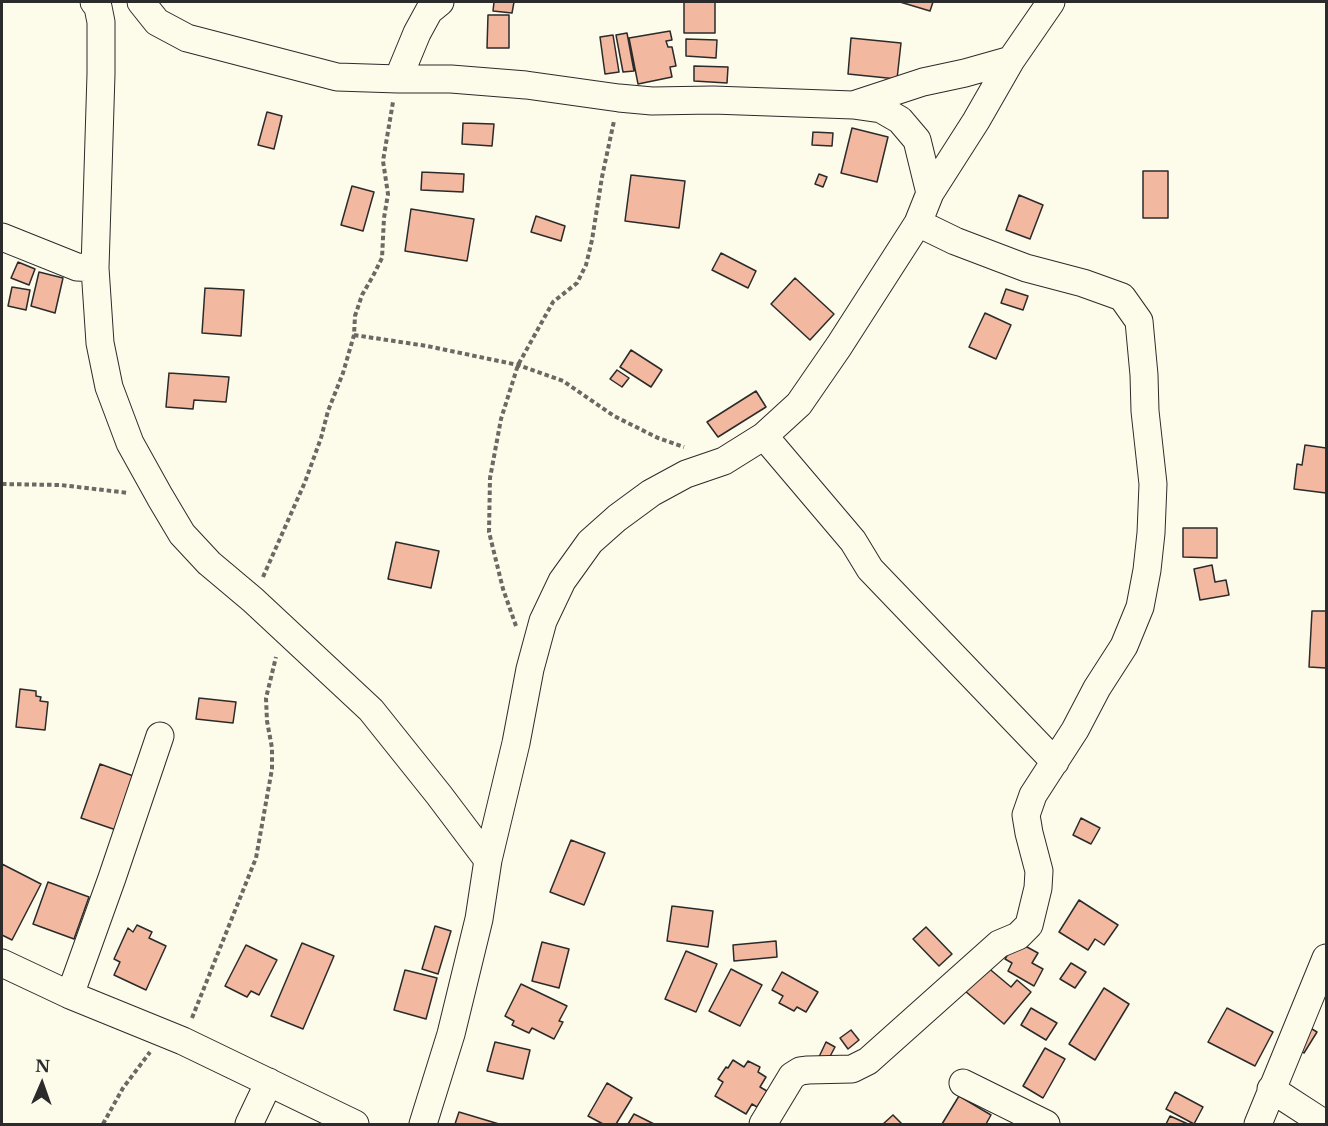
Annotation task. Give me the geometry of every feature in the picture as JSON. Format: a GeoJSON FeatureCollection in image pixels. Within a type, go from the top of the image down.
{"type":"FeatureCollection","features":[{"type":"Feature","properties":{"kind":"street"},"geometry":{"type":"LineString","coordinates":[[141,2],[157,22],[187,38],[337,77],[398,80],[451,79],[526,85],[619,99],[652,101],[713,100],[853,105],[881,109],[900,120],[917,140],[930,193]]}},
{"type":"Feature","properties":{"kind":"street"},"geometry":{"type":"LineString","coordinates":[[398,80],[417,33],[429,11],[440,2]]}},
{"type":"Feature","properties":{"kind":"street"},"geometry":{"type":"LineString","coordinates":[[423,1125],[454,1023],[479,919],[488,860],[516,742],[530,669],[543,621],[562,581],[590,542],[617,518],[651,493],[686,474],[724,461],[764,436],[800,404],[918,223],[930,193],[976,121],[1011,60],[1051,2]]}},
{"type":"Feature","properties":{"kind":"street"},"geometry":{"type":"LineString","coordinates":[[102,3],[95,268],[100,343],[109,387],[130,443],[182,534],[209,563],[253,600],[371,710],[488,860]]}},
{"type":"Feature","properties":{"kind":"street"},"geometry":{"type":"LineString","coordinates":[[853,105],[923,82],[1011,60]]}},
{"type":"Feature","properties":{"kind":"street"},"geometry":{"type":"LineString","coordinates":[[763,1125],[792,1076],[800,1071],[808,1070],[852,1069],[868,1061],[999,944],[1018,936],[1029,925],[1038,888],[1039,871],[1026,815],[1034,795],[1124,646],[1140,607],[1147,570],[1153,484],[1139,321],[1122,297],[1083,283],[1026,268],[955,241],[918,223]]}},
{"type":"Feature","properties":{"kind":"street"},"geometry":{"type":"LineString","coordinates":[[2,237],[77,267],[95,268]]}},
{"type":"Feature","properties":{"kind":"street"},"geometry":{"type":"LineString","coordinates":[[764,436],[853,541],[870,569],[1055,762]]}},
{"type":"Feature","properties":{"kind":"street"},"geometry":{"type":"LineString","coordinates":[[70,995],[160,736]]}},
{"type":"Feature","properties":{"kind":"street"},"geometry":{"type":"LineString","coordinates":[[1258,1125],[1326,958]]}},
{"type":"Feature","properties":{"kind":"street"},"geometry":{"type":"LineString","coordinates":[[2,963],[70,995],[174,1037],[356,1125]]}},
{"type":"Feature","properties":{"kind":"street"},"geometry":{"type":"LineString","coordinates":[[249,1125],[269,1082]]}},
{"type":"Feature","properties":{"kind":"street"},"geometry":{"type":"LineString","coordinates":[[963,1083],[1046,1125]]}},
{"type":"Feature","properties":{"kind":"street"},"geometry":{"type":"LineString","coordinates":[[1271,1089],[1325,1125]]}},
{"type":"Feature","properties":{"kind":"path"},"geometry":{"type":"LineString","coordinates":[[253,600],[305,483],[328,411],[344,373],[354,335],[355,316],[362,296],[382,258],[388,194],[383,161],[389,117],[398,80]]}},
{"type":"Feature","properties":{"kind":"path"},"geometry":{"type":"LineString","coordinates":[[517,629],[489,532],[490,478],[501,419],[518,365],[553,302],[577,283],[586,265],[619,99]]}},
{"type":"Feature","properties":{"kind":"path"},"geometry":{"type":"LineString","coordinates":[[354,335],[427,346],[518,365],[563,381],[614,416],[658,438],[724,461]]}},
{"type":"Feature","properties":{"kind":"path"},"geometry":{"type":"LineString","coordinates":[[2,484],[61,485],[160,497]]}},
{"type":"Feature","properties":{"kind":"path"},"geometry":{"type":"LineString","coordinates":[[103,1125],[123,1088],[174,1037],[256,858],[272,769],[267,698],[283,628]]}},
{"type":"Feature","properties":{"kind":"building"},"geometry":{"type":"Polygon","coordinates":[[[494,2],[514,2],[512,13],[493,11],[494,2]]]}},
{"type":"Feature","properties":{"kind":"building"},"geometry":{"type":"Polygon","coordinates":[[[684,2],[715,2],[715,33],[684,33],[684,2]]]}},
{"type":"Feature","properties":{"kind":"building"},"geometry":{"type":"Polygon","coordinates":[[[900,2],[933,2],[930,11],[900,2]]]}},
{"type":"Feature","properties":{"kind":"building"},"geometry":{"type":"Polygon","coordinates":[[[488,15],[509,15],[509,48],[487,48],[488,15]]]}},
{"type":"Feature","properties":{"kind":"building"},"geometry":{"type":"Polygon","coordinates":[[[670,31],[672,40],[666,41],[668,47],[672,47],[676,66],[670,67],[672,77],[638,84],[629,38],[670,31]]]}},
{"type":"Feature","properties":{"kind":"building"},"geometry":{"type":"Polygon","coordinates":[[[627,33],[634,71],[623,72],[616,35],[627,33]]]}},
{"type":"Feature","properties":{"kind":"building"},"geometry":{"type":"Polygon","coordinates":[[[613,35],[619,72],[605,74],[600,37],[613,35]]]}},
{"type":"Feature","properties":{"kind":"building"},"geometry":{"type":"Polygon","coordinates":[[[851,38],[901,43],[897,79],[848,74],[851,38]]]}},
{"type":"Feature","properties":{"kind":"building"},"geometry":{"type":"Polygon","coordinates":[[[686,39],[717,40],[716,58],[686,56],[686,39]]]}},
{"type":"Feature","properties":{"kind":"building"},"geometry":{"type":"Polygon","coordinates":[[[694,66],[728,67],[727,83],[694,81],[694,66]]]}},
{"type":"Feature","properties":{"kind":"building"},"geometry":{"type":"Polygon","coordinates":[[[267,112],[282,116],[274,149],[258,145],[267,112]]]}},
{"type":"Feature","properties":{"kind":"building"},"geometry":{"type":"Polygon","coordinates":[[[463,123],[494,124],[492,146],[462,144],[463,123]]]}},
{"type":"Feature","properties":{"kind":"building"},"geometry":{"type":"Polygon","coordinates":[[[852,128],[888,137],[877,182],[841,173],[852,128]]]}},
{"type":"Feature","properties":{"kind":"building"},"geometry":{"type":"Polygon","coordinates":[[[813,132],[833,133],[832,146],[812,145],[813,132]]]}},
{"type":"Feature","properties":{"kind":"building"},"geometry":{"type":"Polygon","coordinates":[[[1143,171],[1168,171],[1168,218],[1143,218],[1143,171]]]}},
{"type":"Feature","properties":{"kind":"building"},"geometry":{"type":"Polygon","coordinates":[[[422,172],[464,174],[463,192],[421,190],[422,172]]]}},
{"type":"Feature","properties":{"kind":"building"},"geometry":{"type":"Polygon","coordinates":[[[819,174],[827,177],[823,187],[815,184],[819,174]]]}},
{"type":"Feature","properties":{"kind":"building"},"geometry":{"type":"Polygon","coordinates":[[[631,175],[685,181],[679,228],[625,221],[631,175]]]}},
{"type":"Feature","properties":{"kind":"building"},"geometry":{"type":"Polygon","coordinates":[[[352,186],[374,192],[363,231],[341,225],[352,186]]]}},
{"type":"Feature","properties":{"kind":"building"},"geometry":{"type":"Polygon","coordinates":[[[1019,195],[1043,205],[1030,239],[1006,230],[1019,195]]]}},
{"type":"Feature","properties":{"kind":"building"},"geometry":{"type":"Polygon","coordinates":[[[411,209],[474,219],[467,261],[405,251],[411,209]]]}},
{"type":"Feature","properties":{"kind":"building"},"geometry":{"type":"Polygon","coordinates":[[[536,216],[565,226],[561,241],[531,232],[536,216]]]}},
{"type":"Feature","properties":{"kind":"building"},"geometry":{"type":"Polygon","coordinates":[[[721,253],[756,271],[748,288],[712,270],[721,253]]]}},
{"type":"Feature","properties":{"kind":"building"},"geometry":{"type":"Polygon","coordinates":[[[18,262],[35,269],[29,285],[11,278],[18,262]]]}},
{"type":"Feature","properties":{"kind":"building"},"geometry":{"type":"Polygon","coordinates":[[[39,272],[63,278],[55,313],[31,306],[39,272]]]}},
{"type":"Feature","properties":{"kind":"building"},"geometry":{"type":"Polygon","coordinates":[[[795,278],[834,314],[810,340],[771,304],[795,278]]]}},
{"type":"Feature","properties":{"kind":"building"},"geometry":{"type":"Polygon","coordinates":[[[12,287],[30,290],[26,310],[8,306],[12,287]]]}},
{"type":"Feature","properties":{"kind":"building"},"geometry":{"type":"Polygon","coordinates":[[[205,288],[244,290],[241,336],[202,333],[205,288]]]}},
{"type":"Feature","properties":{"kind":"building"},"geometry":{"type":"Polygon","coordinates":[[[1006,289],[1028,296],[1023,310],[1001,303],[1006,289]]]}},
{"type":"Feature","properties":{"kind":"building"},"geometry":{"type":"Polygon","coordinates":[[[985,313],[1011,325],[996,359],[969,347],[985,313]]]}},
{"type":"Feature","properties":{"kind":"building"},"geometry":{"type":"Polygon","coordinates":[[[631,350],[662,370],[651,387],[620,367],[631,350]]]}},
{"type":"Feature","properties":{"kind":"building"},"geometry":{"type":"Polygon","coordinates":[[[617,370],[629,378],[622,387],[610,379],[617,370]]]}},
{"type":"Feature","properties":{"kind":"building"},"geometry":{"type":"Polygon","coordinates":[[[169,373],[229,377],[226,402],[194,400],[193,409],[166,407],[169,373]]]}},
{"type":"Feature","properties":{"kind":"building"},"geometry":{"type":"Polygon","coordinates":[[[756,391],[766,407],[718,437],[707,422],[756,391]]]}},
{"type":"Feature","properties":{"kind":"building"},"geometry":{"type":"Polygon","coordinates":[[[1305,445],[1326,448],[1326,493],[1294,489],[1297,464],[1302,465],[1305,445]]]}},
{"type":"Feature","properties":{"kind":"building"},"geometry":{"type":"Polygon","coordinates":[[[1183,528],[1217,528],[1217,558],[1183,557],[1183,528]]]}},
{"type":"Feature","properties":{"kind":"building"},"geometry":{"type":"Polygon","coordinates":[[[396,542],[439,551],[431,588],[388,579],[396,542]]]}},
{"type":"Feature","properties":{"kind":"building"},"geometry":{"type":"Polygon","coordinates":[[[1212,565],[1215,582],[1226,580],[1229,595],[1200,600],[1194,569],[1212,565]]]}},
{"type":"Feature","properties":{"kind":"building"},"geometry":{"type":"Polygon","coordinates":[[[1312,611],[1326,611],[1326,668],[1309,667],[1312,611]]]}},
{"type":"Feature","properties":{"kind":"building"},"geometry":{"type":"Polygon","coordinates":[[[20,689],[36,691],[36,696],[41,697],[40,701],[48,702],[45,730],[16,727],[20,689]]]}},
{"type":"Feature","properties":{"kind":"building"},"geometry":{"type":"Polygon","coordinates":[[[199,698],[236,702],[233,723],[196,719],[199,698]]]}},
{"type":"Feature","properties":{"kind":"building"},"geometry":{"type":"Polygon","coordinates":[[[100,764],[139,778],[122,832],[81,818],[100,764]]]}},
{"type":"Feature","properties":{"kind":"building"},"geometry":{"type":"Polygon","coordinates":[[[1081,818],[1100,828],[1091,844],[1073,835],[1081,818]]]}},
{"type":"Feature","properties":{"kind":"building"},"geometry":{"type":"Polygon","coordinates":[[[571,840],[605,853],[584,905],[550,892],[571,840]]]}},
{"type":"Feature","properties":{"kind":"building"},"geometry":{"type":"Polygon","coordinates":[[[2,864],[41,884],[12,940],[2,935],[2,864]]]}},
{"type":"Feature","properties":{"kind":"building"},"geometry":{"type":"Polygon","coordinates":[[[48,882],[89,897],[74,939],[33,924],[48,882]]]}},
{"type":"Feature","properties":{"kind":"building"},"geometry":{"type":"Polygon","coordinates":[[[1079,900],[1118,925],[1104,945],[1095,939],[1088,950],[1059,932],[1079,900]]]}},
{"type":"Feature","properties":{"kind":"building"},"geometry":{"type":"Polygon","coordinates":[[[672,906],[713,911],[708,947],[667,941],[672,906]]]}},
{"type":"Feature","properties":{"kind":"building"},"geometry":{"type":"Polygon","coordinates":[[[137,925],[152,932],[149,938],[166,946],[146,990],[114,975],[120,962],[114,959],[128,928],[133,932],[137,925]]]}},
{"type":"Feature","properties":{"kind":"building"},"geometry":{"type":"Polygon","coordinates":[[[435,926],[451,931],[438,974],[422,969],[435,926]]]}},
{"type":"Feature","properties":{"kind":"building"},"geometry":{"type":"Polygon","coordinates":[[[926,927],[952,954],[939,966],[913,939],[926,927]]]}},
{"type":"Feature","properties":{"kind":"building"},"geometry":{"type":"Polygon","coordinates":[[[776,941],[777,957],[734,961],[733,945],[776,941]]]}},
{"type":"Feature","properties":{"kind":"building"},"geometry":{"type":"Polygon","coordinates":[[[1016,941],[1038,953],[1032,963],[1043,969],[1034,986],[1008,971],[1012,963],[1005,959],[1016,941]]]}},
{"type":"Feature","properties":{"kind":"building"},"geometry":{"type":"Polygon","coordinates":[[[542,942],[569,949],[559,988],[532,981],[542,942]]]}},
{"type":"Feature","properties":{"kind":"building"},"geometry":{"type":"Polygon","coordinates":[[[302,943],[334,956],[303,1029],[271,1016],[302,943]]]}},
{"type":"Feature","properties":{"kind":"building"},"geometry":{"type":"Polygon","coordinates":[[[246,945],[277,960],[259,995],[251,991],[247,997],[225,986],[246,945]]]}},
{"type":"Feature","properties":{"kind":"building"},"geometry":{"type":"Polygon","coordinates":[[[686,951],[717,964],[696,1012],[665,999],[686,951]]]}},
{"type":"Feature","properties":{"kind":"building"},"geometry":{"type":"Polygon","coordinates":[[[1071,963],[1086,972],[1075,988],[1060,979],[1071,963]]]}},
{"type":"Feature","properties":{"kind":"building"},"geometry":{"type":"Polygon","coordinates":[[[986,966],[1011,987],[1017,980],[1031,992],[1004,1024],[965,991],[986,966]]]}},
{"type":"Feature","properties":{"kind":"building"},"geometry":{"type":"Polygon","coordinates":[[[731,969],[762,985],[740,1026],[709,1011],[731,969]]]}},
{"type":"Feature","properties":{"kind":"building"},"geometry":{"type":"Polygon","coordinates":[[[405,970],[437,978],[426,1019],[394,1010],[405,970]]]}},
{"type":"Feature","properties":{"kind":"building"},"geometry":{"type":"Polygon","coordinates":[[[782,972],[818,992],[806,1012],[797,1007],[794,1011],[779,1003],[783,996],[772,990],[782,972]]]}},
{"type":"Feature","properties":{"kind":"building"},"geometry":{"type":"Polygon","coordinates":[[[521,984],[567,1006],[559,1021],[563,1022],[554,1039],[532,1028],[529,1033],[512,1025],[514,1021],[505,1016],[521,984]]]}},
{"type":"Feature","properties":{"kind":"building"},"geometry":{"type":"Polygon","coordinates":[[[1104,988],[1129,1004],[1095,1060],[1069,1044],[1104,988]]]}},
{"type":"Feature","properties":{"kind":"building"},"geometry":{"type":"Polygon","coordinates":[[[1031,1008],[1057,1023],[1046,1040],[1021,1025],[1031,1008]]]}},
{"type":"Feature","properties":{"kind":"building"},"geometry":{"type":"Polygon","coordinates":[[[1227,1008],[1273,1032],[1255,1066],[1208,1042],[1227,1008]]]}},
{"type":"Feature","properties":{"kind":"building"},"geometry":{"type":"Polygon","coordinates":[[[1307,1026],[1317,1032],[1304,1053],[1295,1047],[1307,1026]]]}},
{"type":"Feature","properties":{"kind":"building"},"geometry":{"type":"Polygon","coordinates":[[[851,1030],[859,1040],[848,1049],[840,1038],[851,1030]]]}},
{"type":"Feature","properties":{"kind":"building"},"geometry":{"type":"Polygon","coordinates":[[[495,1042],[530,1050],[523,1079],[487,1071],[495,1042]]]}},
{"type":"Feature","properties":{"kind":"building"},"geometry":{"type":"Polygon","coordinates":[[[826,1042],[835,1047],[826,1064],[818,1059],[826,1042]]]}},
{"type":"Feature","properties":{"kind":"building"},"geometry":{"type":"Polygon","coordinates":[[[1045,1048],[1065,1059],[1043,1098],[1023,1086],[1045,1048]]]}},
{"type":"Feature","properties":{"kind":"building"},"geometry":{"type":"Polygon","coordinates":[[[733,1060],[744,1067],[748,1061],[760,1067],[758,1072],[766,1077],[760,1087],[767,1091],[757,1107],[752,1104],[746,1114],[715,1096],[723,1082],[718,1079],[733,1060]]]}},
{"type":"Feature","properties":{"kind":"building"},"geometry":{"type":"Polygon","coordinates":[[[607,1083],[632,1098],[616,1124],[603,1124],[588,1116],[607,1083]]]}},
{"type":"Feature","properties":{"kind":"building"},"geometry":{"type":"Polygon","coordinates":[[[1175,1092],[1203,1107],[1194,1124],[1166,1109],[1175,1092]]]}},
{"type":"Feature","properties":{"kind":"building"},"geometry":{"type":"Polygon","coordinates":[[[959,1096],[991,1115],[986,1124],[942,1124],[959,1096]]]}},
{"type":"Feature","properties":{"kind":"building"},"geometry":{"type":"Polygon","coordinates":[[[459,1112],[499,1124],[455,1124],[459,1112]]]}},
{"type":"Feature","properties":{"kind":"building"},"geometry":{"type":"Polygon","coordinates":[[[634,1114],[654,1124],[628,1124],[634,1114]]]}},
{"type":"Feature","properties":{"kind":"building"},"geometry":{"type":"Polygon","coordinates":[[[893,1115],[902,1124],[883,1124],[893,1115]]]}},
{"type":"Feature","properties":{"kind":"building"},"geometry":{"type":"Polygon","coordinates":[[[1170,1116],[1188,1124],[1166,1124],[1170,1116]]]}}]}
